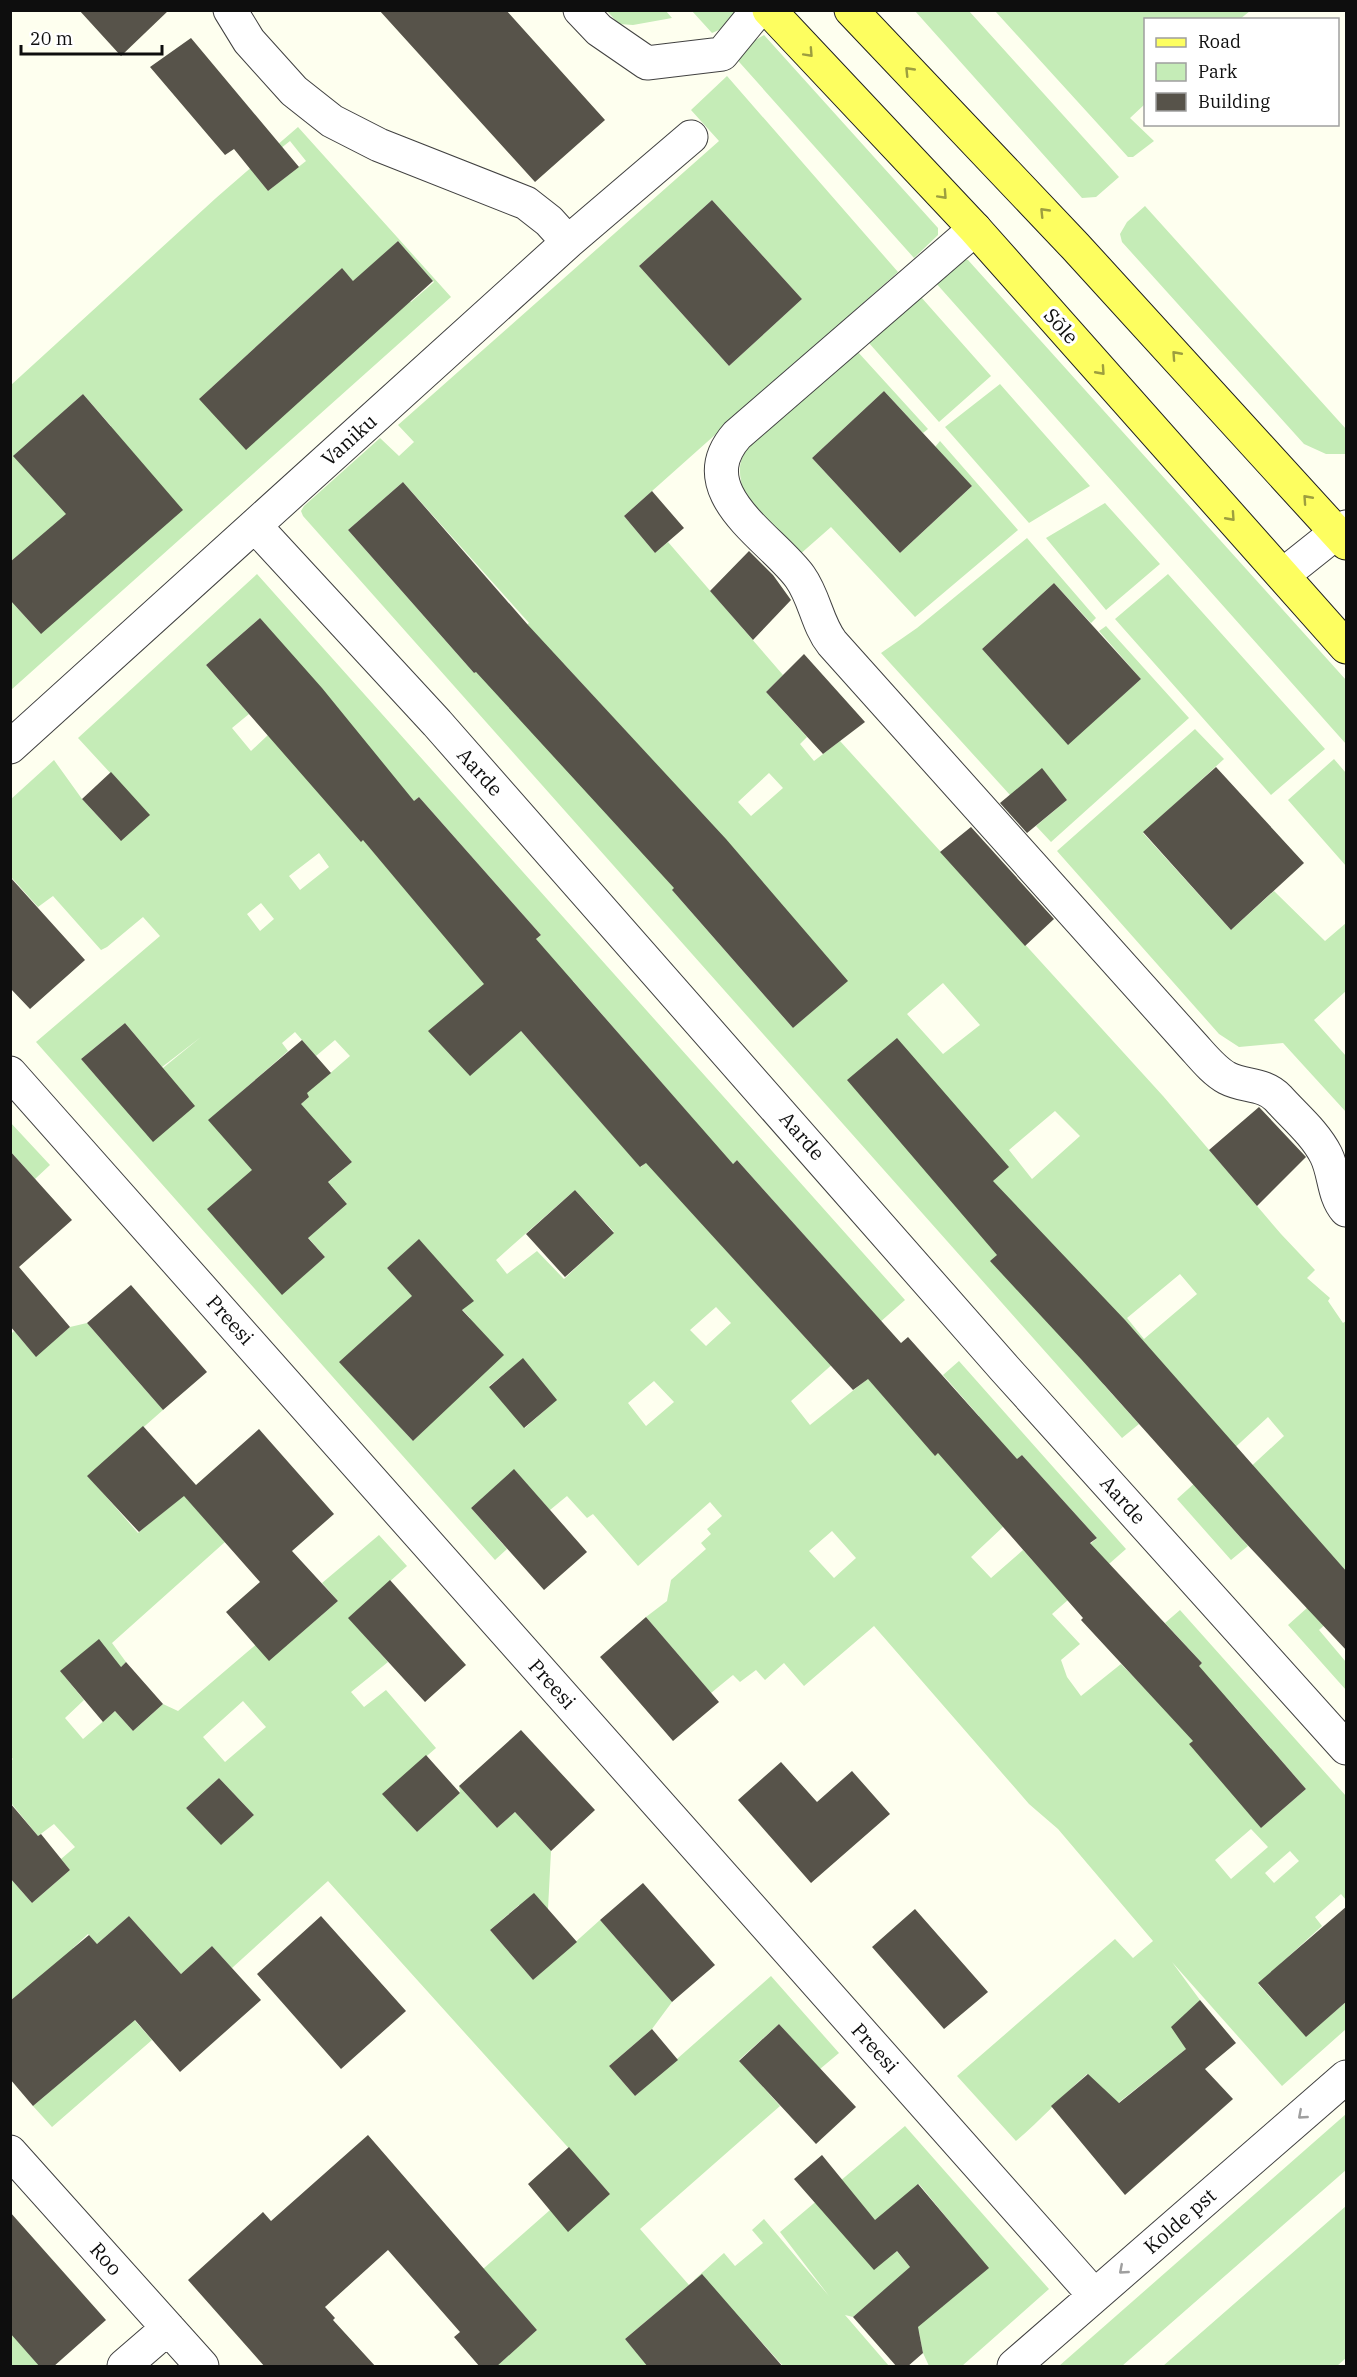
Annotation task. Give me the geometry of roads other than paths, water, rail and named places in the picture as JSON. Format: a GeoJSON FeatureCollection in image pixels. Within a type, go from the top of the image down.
{"type":"FeatureCollection","features":[{"type":"Feature","properties":{"kind":"main road","name":"Sõle"},"geometry":{"type":"LineString","coordinates":[[769,10],[975,229],[1347,647]]}},
{"type":"Feature","properties":{"kind":"main road"},"geometry":{"type":"LineString","coordinates":[[851,10],[1076,246],[1343,534]]}},
{"type":"Feature","properties":{"kind":"street"},"geometry":{"type":"LineString","coordinates":[[230,10],[249,41],[294,91],[332,121],[379,145],[526,203],[549,220],[568,242]]}},
{"type":"Feature","properties":{"kind":"street"},"geometry":{"type":"LineString","coordinates":[[580,10],[598,30],[647,63],[722,54],[758,10]]}},
{"type":"Feature","properties":{"kind":"street","name":"Vaniku"},"geometry":{"type":"LineString","coordinates":[[10,747],[568,242],[691,137]]}},
{"type":"Feature","properties":{"kind":"street"},"geometry":{"type":"LineString","coordinates":[[975,229],[737,435],[724,456],[723,485],[738,511],[799,576],[816,606],[826,635],[832,643],[1186,1038],[1225,1077],[1264,1088],[1275,1095],[1319,1142],[1331,1168],[1340,1203],[1347,1210]]}},
{"type":"Feature","properties":{"kind":"street","name":"Aarde"},"geometry":{"type":"LineString","coordinates":[[255,526],[437,723],[1005,1369],[1347,1748]]}},
{"type":"Feature","properties":{"kind":"street"},"geometry":{"type":"LineString","coordinates":[[1283,575],[1343,534]]}},
{"type":"Feature","properties":{"kind":"street","name":"Preesi"},"geometry":{"type":"LineString","coordinates":[[10,1073],[1094,2295]]}},
{"type":"Feature","properties":{"kind":"street","name":"Kolde pst"},"geometry":{"type":"LineString","coordinates":[[1014,2367],[1347,2077]]}},
{"type":"Feature","properties":{"kind":"street","name":"Roo"},"geometry":{"type":"LineString","coordinates":[[10,2152],[202,2367]]}},
{"type":"Feature","properties":{"kind":"street"},"geometry":{"type":"LineString","coordinates":[[124,2367],[168,2328]]}}]}
